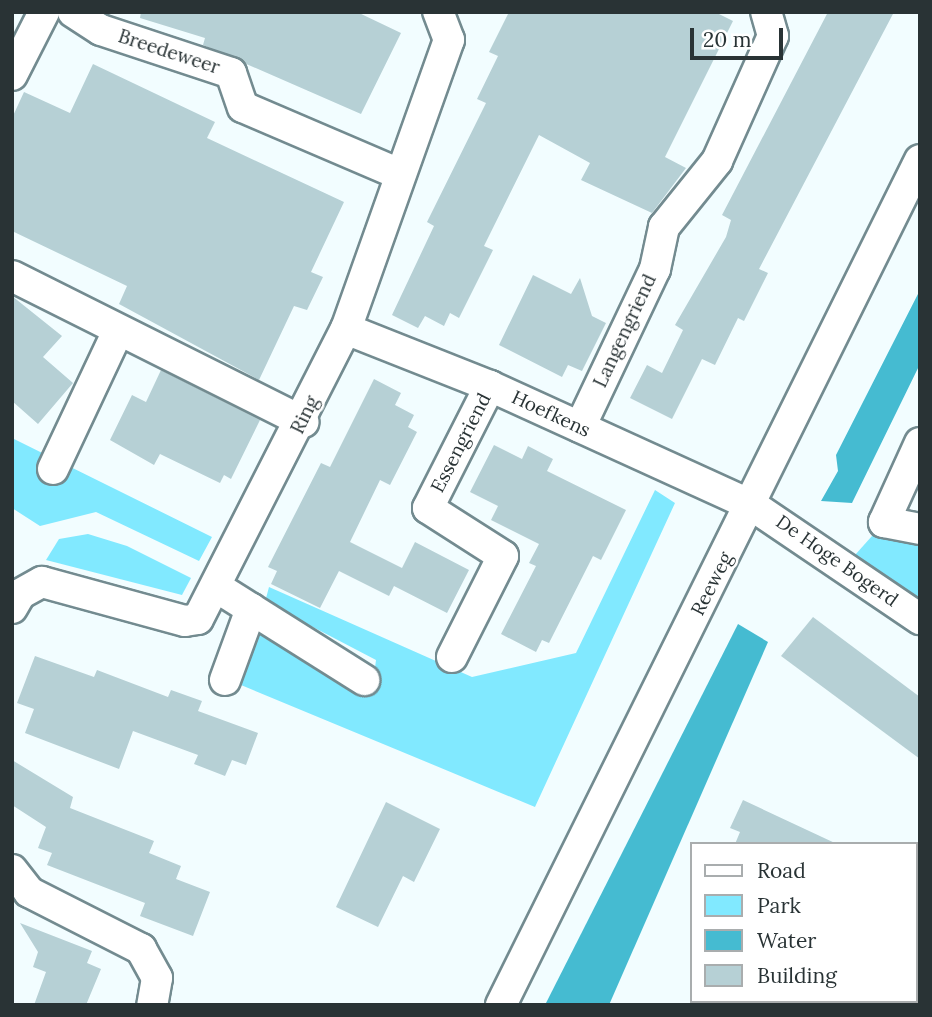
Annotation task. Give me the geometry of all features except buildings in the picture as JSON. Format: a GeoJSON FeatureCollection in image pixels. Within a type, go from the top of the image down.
{"type":"FeatureCollection","features":[{"type":"Feature","properties":{"kind":"street"},"geometry":{"type":"LineString","coordinates":[[12,75],[44,12]]}},
{"type":"Feature","properties":{"kind":"street","name":"Breedeweer"},"geometry":{"type":"LineString","coordinates":[[73,12],[101,30],[232,73],[243,107],[399,174]]}},
{"type":"Feature","properties":{"kind":"street","name":"Langengriend"},"geometry":{"type":"LineString","coordinates":[[580,427],[655,269],[664,228],[717,161],[768,48],[773,36],[766,12]]}},
{"type":"Feature","properties":{"kind":"street","name":"Ring"},"geometry":{"type":"LineString","coordinates":[[12,608],[20,594],[42,582],[185,621],[198,619],[218,589],[303,422],[346,329],[399,174],[449,40],[445,16]]}},
{"type":"Feature","properties":{"kind":"street","name":"Reeweg"},"geometry":{"type":"LineString","coordinates":[[501,1005],[753,506],[920,160]]}},
{"type":"Feature","properties":{"kind":"street"},"geometry":{"type":"LineString","coordinates":[[12,276],[303,422]]}},
{"type":"Feature","properties":{"kind":"street","name":"Hoefkens"},"geometry":{"type":"LineString","coordinates":[[346,329],[490,386],[753,506]]}},
{"type":"Feature","properties":{"kind":"street"},"geometry":{"type":"LineString","coordinates":[[53,469],[118,331]]}},
{"type":"Feature","properties":{"kind":"street","name":"Essengriend"},"geometry":{"type":"LineString","coordinates":[[452,657],[503,556],[428,508],[490,386]]}},
{"type":"Feature","properties":{"kind":"street"},"geometry":{"type":"LineString","coordinates":[[920,443],[884,522],[920,529]]}},
{"type":"Feature","properties":{"kind":"street","name":"De Hoge Bogerd"},"geometry":{"type":"LineString","coordinates":[[753,506],[790,526],[920,619]]}},
{"type":"Feature","properties":{"kind":"street"},"geometry":{"type":"LineString","coordinates":[[218,589],[364,680]]}},
{"type":"Feature","properties":{"kind":"street"},"geometry":{"type":"LineString","coordinates":[[225,680],[251,609]]}},
{"type":"Feature","properties":{"kind":"street"},"geometry":{"type":"LineString","coordinates":[[12,870],[29,892],[141,948],[157,978],[152,1005]]}},
{"type":"Feature","properties":{"kind":"green space"},"geometry":{"type":"Polygon","coordinates":[[[12,438],[212,537],[199,561],[96,512],[40,526],[12,508],[12,438]]]}},
{"type":"Feature","properties":{"kind":"green space"},"geometry":{"type":"Polygon","coordinates":[[[655,490],[675,503],[535,807],[241,685],[256,633],[373,683],[376,660],[265,602],[269,587],[472,677],[576,653],[655,490]]]}},
{"type":"Feature","properties":{"kind":"green space"},"geometry":{"type":"Polygon","coordinates":[[[88,534],[127,546],[191,578],[182,595],[46,560],[59,539],[88,534]]]}},
{"type":"Feature","properties":{"kind":"green space"},"geometry":{"type":"Polygon","coordinates":[[[872,536],[920,543],[920,602],[855,555],[872,536]]]}},
{"type":"Feature","properties":{"kind":"water"},"geometry":{"type":"Polygon","coordinates":[[[920,290],[920,364],[852,503],[821,501],[838,471],[836,455],[920,290]]]}},
{"type":"Feature","properties":{"kind":"water"},"geometry":{"type":"Polygon","coordinates":[[[738,624],[768,642],[609,1005],[545,1005],[738,624]]]}}]}
